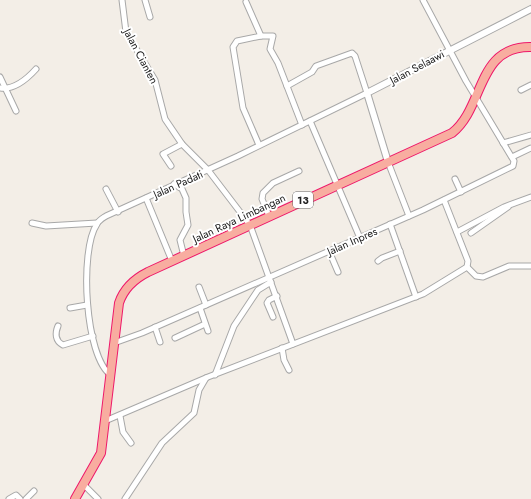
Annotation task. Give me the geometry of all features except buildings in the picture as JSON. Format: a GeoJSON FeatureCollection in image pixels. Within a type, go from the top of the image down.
{"type":"FeatureCollection","features":[{"type":"Feature","properties":{"kind":"highway","name":"Jalan Raya Limbangan"},"geometry":{"type":"LineString","coordinates":[[75,499],[101,453],[119,303],[126,289],[142,275],[452,133],[464,121],[487,72],[495,60],[503,54],[515,49],[531,48]]}},
{"type":"Feature","properties":{"kind":"street","name":"Jalan Cianten"},"geometry":{"type":"LineString","coordinates":[[122,0],[126,32],[155,80],[165,119],[182,144],[208,170],[250,225],[277,296],[293,344]]}},
{"type":"Feature","properties":{"kind":"street"},"geometry":{"type":"LineString","coordinates":[[145,0],[150,17]]}},
{"type":"Feature","properties":{"kind":"street"},"geometry":{"type":"LineString","coordinates":[[423,0],[475,98],[512,157],[531,148]]}},
{"type":"Feature","properties":{"kind":"street"},"geometry":{"type":"LineString","coordinates":[[246,2],[261,36]]}},
{"type":"Feature","properties":{"kind":"street","name":"Jalan Selaawi"},"geometry":{"type":"LineString","coordinates":[[367,93],[531,9]]}},
{"type":"Feature","properties":{"kind":"street"},"geometry":{"type":"LineString","coordinates":[[259,146],[243,108],[234,45],[237,41],[261,36],[273,36],[270,49],[275,56],[302,125]]}},
{"type":"Feature","properties":{"kind":"street"},"geometry":{"type":"LineString","coordinates":[[286,86],[312,72],[316,66],[350,53],[354,54],[388,162],[409,216]]}},
{"type":"Feature","properties":{"kind":"street"},"geometry":{"type":"LineString","coordinates":[[3,88],[22,82],[36,69]]}},
{"type":"Feature","properties":{"kind":"street"},"geometry":{"type":"LineString","coordinates":[[0,77],[3,88],[16,112]]}},
{"type":"Feature","properties":{"kind":"street"},"geometry":{"type":"LineString","coordinates":[[521,90],[531,85]]}},
{"type":"Feature","properties":{"kind":"street","name":"Jalan Padati"},"geometry":{"type":"LineString","coordinates":[[97,223],[106,216],[118,212],[174,184],[259,146],[367,93]]}},
{"type":"Feature","properties":{"kind":"street"},"geometry":{"type":"LineString","coordinates":[[310,120],[336,185],[360,238]]}},
{"type":"Feature","properties":{"kind":"street"},"geometry":{"type":"LineString","coordinates":[[503,143],[531,134]]}},
{"type":"Feature","properties":{"kind":"street"},"geometry":{"type":"LineString","coordinates":[[171,166],[163,154],[182,144]]}},
{"type":"Feature","properties":{"kind":"street","name":"Jalan Inpres"},"geometry":{"type":"LineString","coordinates":[[114,344],[270,280],[329,251],[444,200],[513,166],[515,164],[512,157]]}},
{"type":"Feature","properties":{"kind":"street"},"geometry":{"type":"LineString","coordinates":[[270,216],[262,198],[263,193],[273,183],[299,171]]}},
{"type":"Feature","properties":{"kind":"street"},"geometry":{"type":"LineString","coordinates":[[455,179],[461,192]]}},
{"type":"Feature","properties":{"kind":"street"},"geometry":{"type":"LineString","coordinates":[[174,184],[182,188],[186,198],[188,225],[180,240],[184,256]]}},
{"type":"Feature","properties":{"kind":"street"},"geometry":{"type":"LineString","coordinates":[[106,189],[118,212]]}},
{"type":"Feature","properties":{"kind":"street"},"geometry":{"type":"LineString","coordinates":[[457,232],[490,214],[531,197]]}},
{"type":"Feature","properties":{"kind":"street"},"geometry":{"type":"LineString","coordinates":[[146,198],[172,262]]}},
{"type":"Feature","properties":{"kind":"street"},"geometry":{"type":"LineString","coordinates":[[444,200],[468,261],[467,266],[476,276],[484,277],[509,266],[531,266]]}},
{"type":"Feature","properties":{"kind":"street"},"geometry":{"type":"LineString","coordinates":[[471,233],[510,205]]}},
{"type":"Feature","properties":{"kind":"street"},"geometry":{"type":"LineString","coordinates":[[32,223],[46,226],[97,223],[90,242],[86,265],[85,289],[93,336],[103,369],[111,375]]}},
{"type":"Feature","properties":{"kind":"street"},"geometry":{"type":"LineString","coordinates":[[390,224],[416,297]]}},
{"type":"Feature","properties":{"kind":"street"},"geometry":{"type":"LineString","coordinates":[[329,251],[338,272]]}},
{"type":"Feature","properties":{"kind":"street"},"geometry":{"type":"LineString","coordinates":[[378,261],[400,251]]}},
{"type":"Feature","properties":{"kind":"street"},"geometry":{"type":"LineString","coordinates":[[105,421],[120,416],[211,376],[416,297],[431,290],[467,266]]}},
{"type":"Feature","properties":{"kind":"street"},"geometry":{"type":"LineString","coordinates":[[126,498],[162,443],[194,413],[199,390],[211,376],[234,326],[258,290],[270,280]]}},
{"type":"Feature","properties":{"kind":"street"},"geometry":{"type":"LineString","coordinates":[[199,287],[206,305]]}},
{"type":"Feature","properties":{"kind":"street"},"geometry":{"type":"LineString","coordinates":[[274,318],[267,303],[269,300],[277,296]]}},
{"type":"Feature","properties":{"kind":"street"},"geometry":{"type":"LineString","coordinates":[[70,308],[87,305]]}},
{"type":"Feature","properties":{"kind":"street"},"geometry":{"type":"LineString","coordinates":[[200,308],[208,331]]}},
{"type":"Feature","properties":{"kind":"street"},"geometry":{"type":"LineString","coordinates":[[175,338],[205,324]]}},
{"type":"Feature","properties":{"kind":"street"},"geometry":{"type":"LineString","coordinates":[[58,326],[56,335],[59,342],[63,345],[93,336]]}},
{"type":"Feature","properties":{"kind":"street"},"geometry":{"type":"LineString","coordinates":[[155,327],[160,342]]}},
{"type":"Feature","properties":{"kind":"street"},"geometry":{"type":"LineString","coordinates":[[282,348],[284,360],[289,370]]}},
{"type":"Feature","properties":{"kind":"street"},"geometry":{"type":"LineString","coordinates":[[120,416],[123,430],[131,442]]}},
{"type":"Feature","properties":{"kind":"street"},"geometry":{"type":"LineString","coordinates":[[84,485],[98,499]]}},
{"type":"Feature","properties":{"kind":"street"},"geometry":{"type":"LineString","coordinates":[[26,499],[34,491]]}},
{"type":"Feature","properties":{"kind":"street"},"geometry":{"type":"LineString","coordinates":[[9,499],[17,495],[20,499]]}}]}
